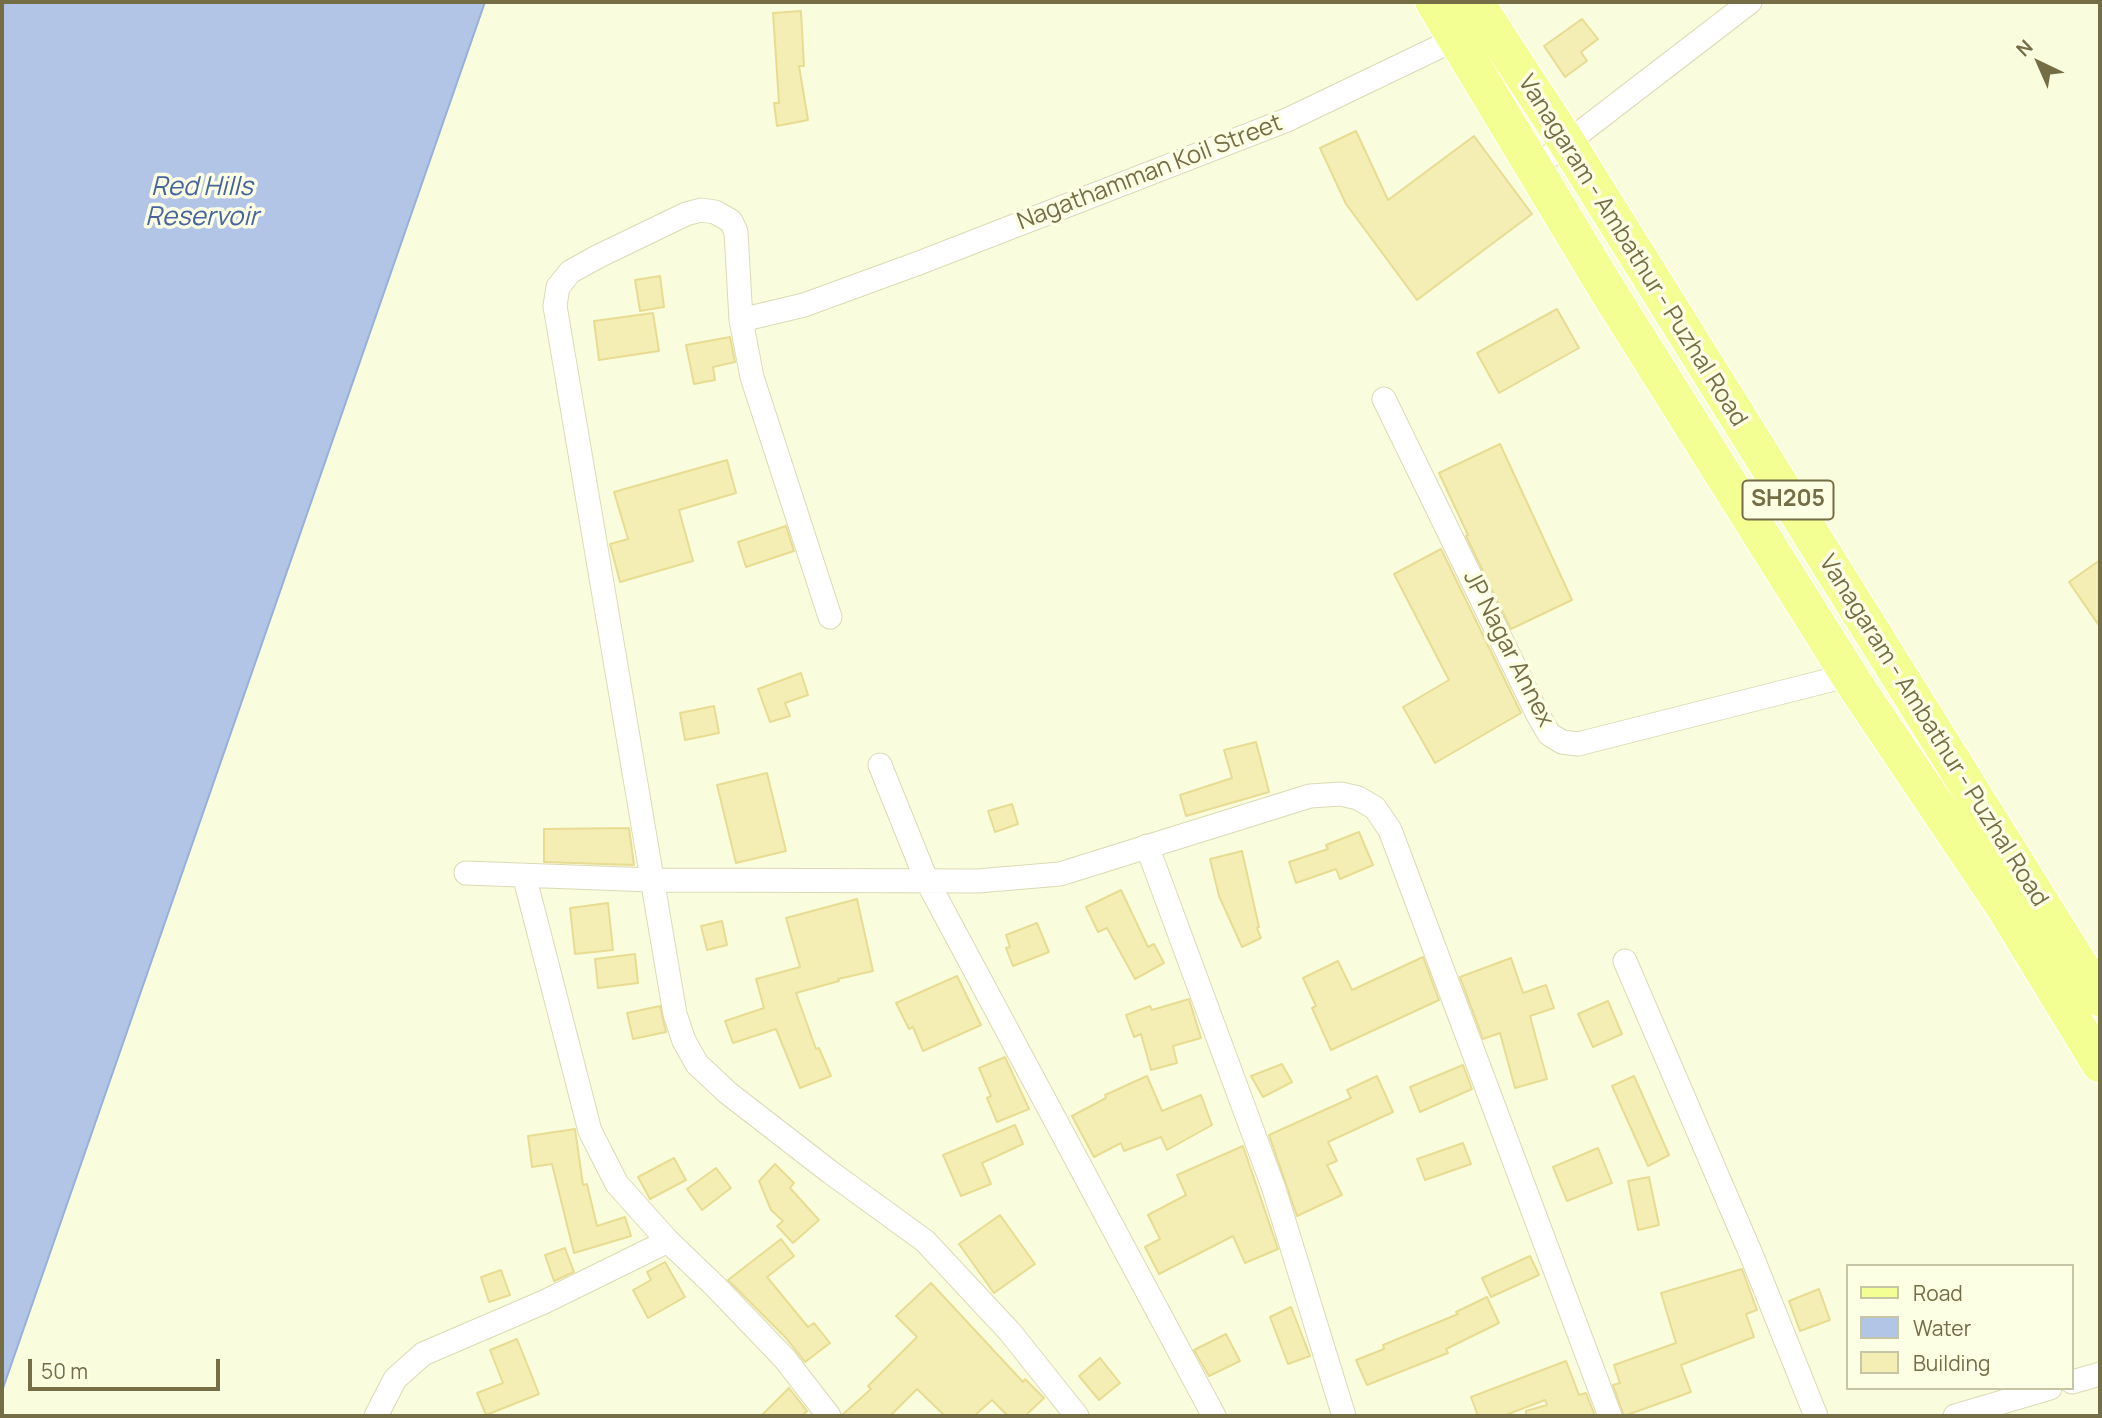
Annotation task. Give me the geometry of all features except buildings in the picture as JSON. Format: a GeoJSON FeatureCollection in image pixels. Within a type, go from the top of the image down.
{"type":"FeatureCollection","features":[{"type":"Feature","properties":{"kind":"main road"},"geometry":{"type":"LineString","coordinates":[[1434,2],[1473,21],[1534,168],[1606,288],[1850,675],[2005,908],[2100,1064]]}},
{"type":"Feature","properties":{"kind":"main road","name":"Vanagaram - Ambathur - Puzhal Road"},"geometry":{"type":"LineString","coordinates":[[1473,21],[1567,143],[2100,998]]}},
{"type":"Feature","properties":{"kind":"street"},"geometry":{"type":"LineString","coordinates":[[1534,168],[1750,2]]}},
{"type":"Feature","properties":{"kind":"street","name":"Nagathamman Koil Street"},"geometry":{"type":"LineString","coordinates":[[741,320],[804,305],[1287,120],[1473,21]]}},
{"type":"Feature","properties":{"kind":"street"},"geometry":{"type":"LineString","coordinates":[[830,617],[752,377],[741,320],[736,232],[731,222],[715,212],[701,210],[675,219],[570,272],[558,287],[555,306],[675,1014],[684,1041],[697,1064],[727,1093],[925,1241],[1010,1332],[1077,1416]]}},
{"type":"Feature","properties":{"kind":"street","name":"JP Nagar Annex"},"geometry":{"type":"LineString","coordinates":[[1384,399],[1537,713],[1549,734],[1562,742],[1578,744],[1850,675]]}},
{"type":"Feature","properties":{"kind":"street"},"geometry":{"type":"LineString","coordinates":[[880,765],[926,879],[1214,1416]]}},
{"type":"Feature","properties":{"kind":"street"},"geometry":{"type":"LineString","coordinates":[[466,873],[652,880],[977,881],[1060,874],[1310,796],[1341,794],[1358,798],[1375,808],[1390,830],[1610,1416]]}},
{"type":"Feature","properties":{"kind":"street"},"geometry":{"type":"LineString","coordinates":[[1147,846],[1274,1189],[1344,1416]]}},
{"type":"Feature","properties":{"kind":"street"},"geometry":{"type":"LineString","coordinates":[[524,875],[590,1131],[617,1184],[668,1241],[785,1359],[829,1416]]}},
{"type":"Feature","properties":{"kind":"street"},"geometry":{"type":"LineString","coordinates":[[1625,961],[1751,1254],[1816,1416]]}},
{"type":"Feature","properties":{"kind":"street"},"geometry":{"type":"LineString","coordinates":[[376,1416],[395,1379],[423,1354],[544,1302],[668,1241]]}},
{"type":"Feature","properties":{"kind":"street"},"geometry":{"type":"LineString","coordinates":[[2074,1381],[2100,1374]]}},
{"type":"Feature","properties":{"kind":"street"},"geometry":{"type":"LineString","coordinates":[[1955,1416],[2043,1390]]}},
{"type":"Feature","properties":{"kind":"water","name":"Red Hills Reservoir"},"geometry":{"type":"Polygon","coordinates":[[[2,2],[485,2],[2,1391],[2,2]]]}}]}
